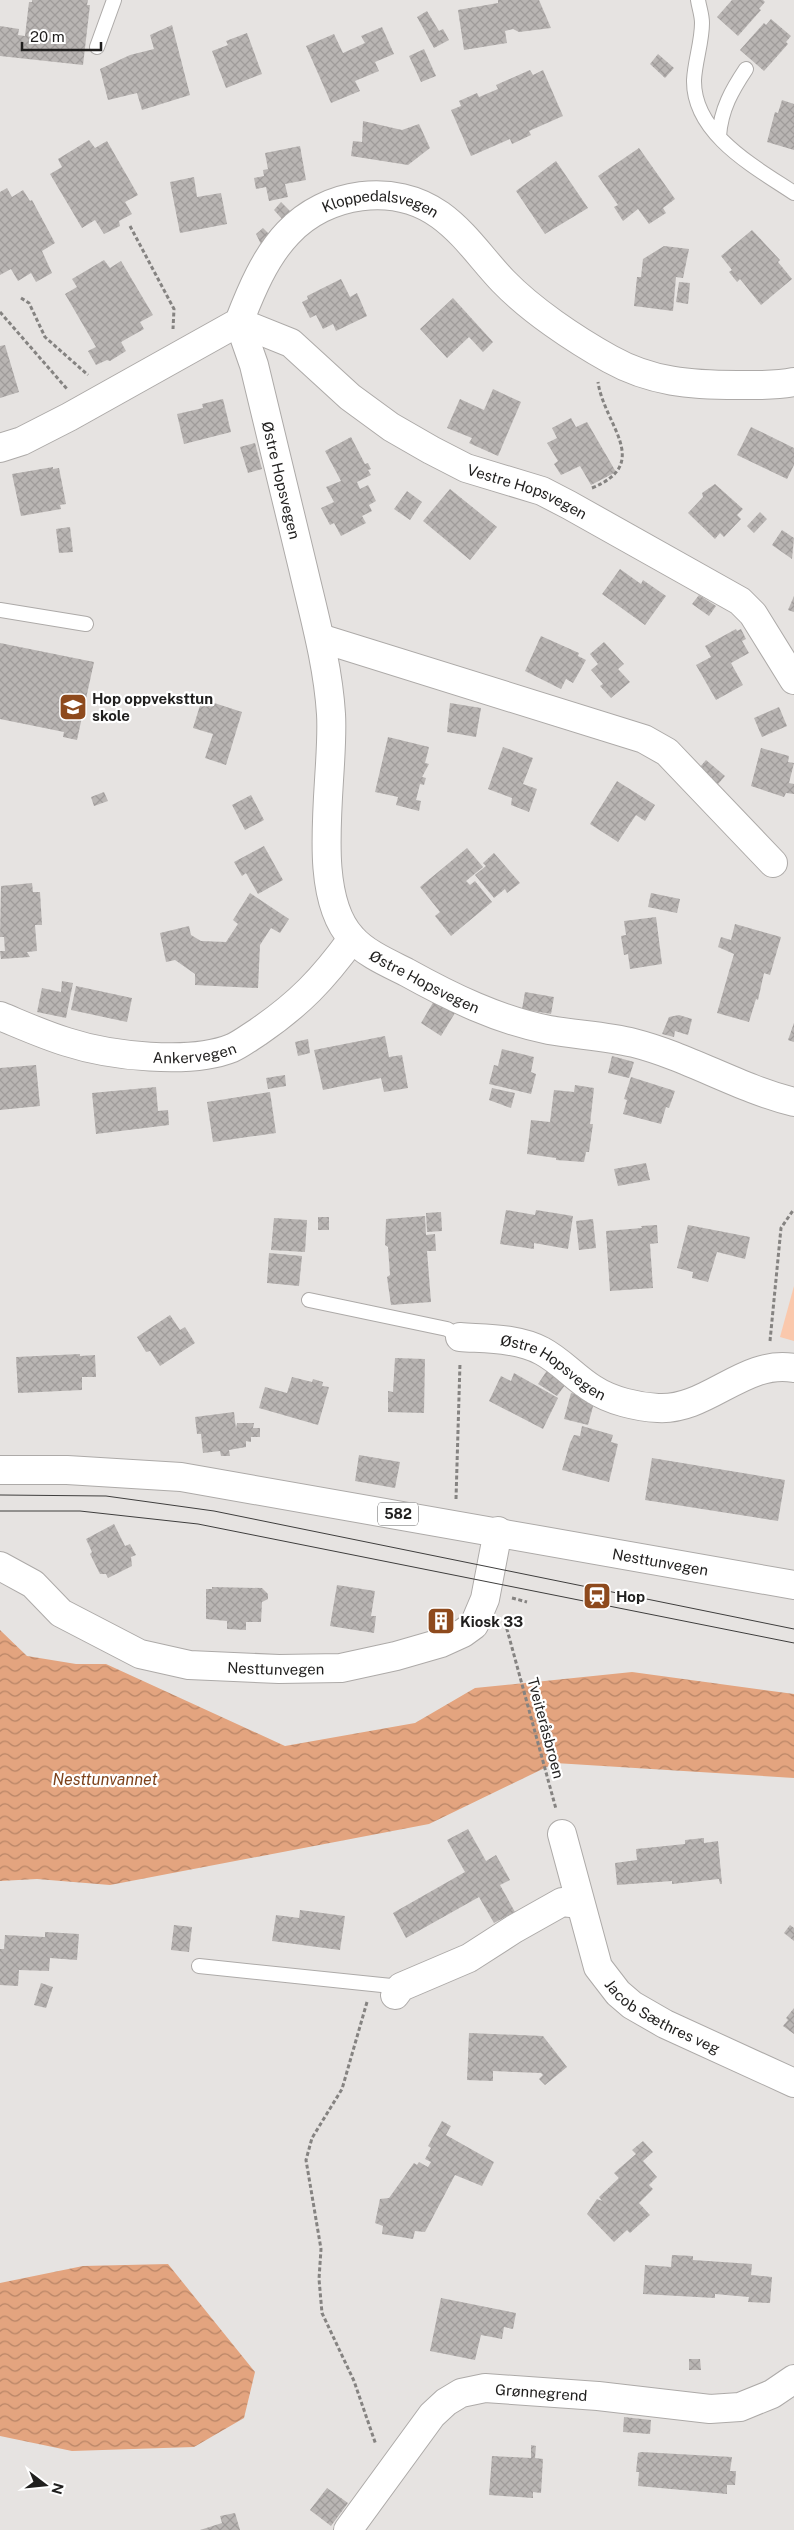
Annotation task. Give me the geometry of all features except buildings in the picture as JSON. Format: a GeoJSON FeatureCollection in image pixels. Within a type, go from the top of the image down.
{"type":"FeatureCollection","features":[{"type":"Feature","properties":{"kind":"street","name":"Kloppedalsvegen"},"geometry":{"type":"LineString","coordinates":[[239,322],[249,296],[268,261],[288,233],[313,213],[340,200],[370,194],[390,196],[414,202],[439,214],[458,230],[504,282],[540,312],[576,338],[638,373],[671,382],[705,385],[794,382]]}},
{"type":"Feature","properties":{"kind":"street"},"geometry":{"type":"LineString","coordinates":[[0,448],[22,440],[95,403],[239,322]]}},
{"type":"Feature","properties":{"kind":"street","name":"Vestre Hopsvegen"},"geometry":{"type":"LineString","coordinates":[[239,322],[291,343],[350,397],[391,427],[431,450],[466,468],[542,491],[569,504],[740,601],[753,614],[794,680]]}},
{"type":"Feature","properties":{"kind":"street","name":"Østre Hopsvegen"},"geometry":{"type":"LineString","coordinates":[[239,322],[254,365],[320,638],[331,713],[332,771],[326,824],[328,878],[338,919],[352,939],[375,956],[442,992],[513,1021],[549,1030],[634,1043],[679,1058],[751,1089],[794,1102]]}},
{"type":"Feature","properties":{"kind":"street"},"geometry":{"type":"LineString","coordinates":[[320,638],[644,739],[667,752],[773,863]]}},
{"type":"Feature","properties":{"kind":"street","name":"Ankervegen"},"geometry":{"type":"LineString","coordinates":[[0,1016],[68,1042],[101,1050],[152,1056],[204,1056],[234,1048],[293,1008],[320,981],[352,939]]}},
{"type":"Feature","properties":{"kind":"street","name":"Østre Hopsvegen"},"geometry":{"type":"LineString","coordinates":[[460,1337],[523,1343],[542,1350],[593,1389],[608,1397],[657,1408],[673,1408],[691,1404],[753,1373],[787,1368]]}},
{"type":"Feature","properties":{"kind":"street","name":"Nesttunvegen"},"geometry":{"type":"LineString","coordinates":[[0,1470],[66,1470],[181,1477],[498,1531],[794,1585]]}},
{"type":"Feature","properties":{"kind":"street","name":"Nesttunvegen"},"geometry":{"type":"LineString","coordinates":[[0,1566],[33,1584],[61,1613],[140,1654],[189,1665],[279,1669],[341,1668],[396,1656],[464,1634],[474,1625],[485,1599],[498,1531]]}},
{"type":"Feature","properties":{"kind":"street","name":"Jacob Sæthres veg"},"geometry":{"type":"LineString","coordinates":[[562,1834],[598,1967],[608,1983],[632,2005],[706,2045],[730,2053],[794,2084]]}},
{"type":"Feature","properties":{"kind":"street"},"geometry":{"type":"LineString","coordinates":[[389,1989],[469,1958],[514,1929],[562,1902],[580,1904]]}},
{"type":"Feature","properties":{"kind":"street","name":"Grønnegrend"},"geometry":{"type":"LineString","coordinates":[[348,2530],[432,2415],[446,2402],[461,2393],[485,2388],[598,2396],[710,2410],[740,2407],[772,2394],[794,2379]]}},
{"type":"Feature","properties":{"kind":"lane"},"geometry":{"type":"LineString","coordinates":[[97,47],[114,0]]}},
{"type":"Feature","properties":{"kind":"lane"},"geometry":{"type":"LineString","coordinates":[[698,0],[702,22],[694,80],[696,98],[705,119],[736,154],[794,193]]}},
{"type":"Feature","properties":{"kind":"lane"},"geometry":{"type":"LineString","coordinates":[[719,136],[722,112],[731,92],[746,69]]}},
{"type":"Feature","properties":{"kind":"lane"},"geometry":{"type":"LineString","coordinates":[[0,610],[86,624]]}},
{"type":"Feature","properties":{"kind":"lane","name":"Østre Hopsvegen"},"geometry":{"type":"LineString","coordinates":[[309,1300],[447,1329],[460,1337]]}},
{"type":"Feature","properties":{"kind":"lane"},"geometry":{"type":"LineString","coordinates":[[199,1966],[389,1989]]}},
{"type":"Feature","properties":{"kind":"path"},"geometry":{"type":"LineString","coordinates":[[130,226],[174,309],[174,323],[170,337]]}},
{"type":"Feature","properties":{"kind":"path"},"geometry":{"type":"LineString","coordinates":[[21,298],[29,303],[45,338],[90,376]]}},
{"type":"Feature","properties":{"kind":"path"},"geometry":{"type":"LineString","coordinates":[[0,312],[36,350],[76,400],[90,394],[95,403]]}},
{"type":"Feature","properties":{"kind":"path"},"geometry":{"type":"LineString","coordinates":[[569,504],[572,496],[614,476],[622,466],[621,444],[600,396],[597,381],[600,374]]}},
{"type":"Feature","properties":{"kind":"path"},"geometry":{"type":"LineString","coordinates":[[787,1368],[769,1338],[781,1228],[794,1209]]}},
{"type":"Feature","properties":{"kind":"path"},"geometry":{"type":"LineString","coordinates":[[455,1505],[460,1337]]}},
{"type":"Feature","properties":{"kind":"path"},"geometry":{"type":"LineString","coordinates":[[504,1596],[527,1602]]}},
{"type":"Feature","properties":{"kind":"path","name":"Tveiteråsbroen"},"geometry":{"type":"LineString","coordinates":[[507,1628],[562,1834]]}},
{"type":"Feature","properties":{"kind":"path"},"geometry":{"type":"LineString","coordinates":[[377,2447],[354,2381],[322,2313],[319,2279],[321,2249],[306,2160],[312,2138],[342,2089],[389,1989]]}},
{"type":"Feature","properties":{"kind":"shaded area"},"geometry":{"type":"Polygon","coordinates":[[[794,1286],[794,1341],[780,1337],[794,1286]]]}},
{"type":"Feature","properties":{"kind":"water","name":"Nesttunvannet"},"geometry":{"type":"Polygon","coordinates":[[[0,1630],[27,1656],[76,1664],[106,1664],[285,1746],[415,1723],[475,1688],[632,1672],[794,1694],[794,1778],[555,1763],[429,1824],[110,1885],[37,1879],[0,1881],[0,1630]]]}},
{"type":"Feature","properties":{"kind":"water"},"geometry":{"type":"Polygon","coordinates":[[[168,2264],[255,2372],[244,2418],[194,2447],[72,2451],[0,2436],[0,2283],[83,2266],[168,2264]]]}},
{"type":"Feature","properties":{"kind":"tram line"},"geometry":{"type":"LineString","coordinates":[[0,1495],[106,1496],[214,1511],[794,1629]]}},
{"type":"Feature","properties":{"kind":"tram line"},"geometry":{"type":"LineString","coordinates":[[0,1511],[80,1511],[198,1524],[794,1643]]}},
{"type":"Feature","properties":{"kind":"place","name":"Hop oppveksttun skole"},"geometry":{"type":"Point","coordinates":[73,707]}},
{"type":"Feature","properties":{"kind":"place","name":"Hop"},"geometry":{"type":"Point","coordinates":[597,1596]}},
{"type":"Feature","properties":{"kind":"place","name":"Kiosk 33"},"geometry":{"type":"Point","coordinates":[441,1621]}}]}
